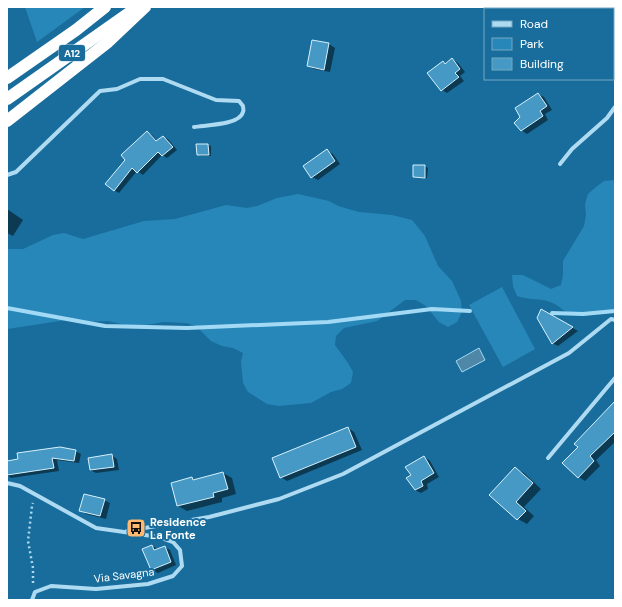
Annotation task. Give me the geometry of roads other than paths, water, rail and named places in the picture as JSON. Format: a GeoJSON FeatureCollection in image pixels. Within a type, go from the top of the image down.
{"type":"FeatureCollection","features":[{"type":"Feature","properties":{"kind":"highway","name":"A12"},"geometry":{"type":"LineString","coordinates":[[7,78],[76,30],[105,7]]}},
{"type":"Feature","properties":{"kind":"highway","name":"A12"},"geometry":{"type":"LineString","coordinates":[[7,99],[138,7]]}},
{"type":"Feature","properties":{"kind":"highway"},"geometry":{"type":"LineString","coordinates":[[7,121],[108,42],[145,7]]}},
{"type":"Feature","properties":{"kind":"street"},"geometry":{"type":"LineString","coordinates":[[7,175],[16,172],[100,91],[117,89],[140,79],[163,79],[216,100],[239,101],[243,106],[243,112],[235,121],[194,127]]}},
{"type":"Feature","properties":{"kind":"street"},"geometry":{"type":"LineString","coordinates":[[560,164],[572,149],[607,118],[615,107]]}},
{"type":"Feature","properties":{"kind":"street"},"geometry":{"type":"LineString","coordinates":[[127,531],[217,515],[279,499],[344,474],[569,353],[610,319],[615,320]]}},
{"type":"Feature","properties":{"kind":"street"},"geometry":{"type":"LineString","coordinates":[[548,458],[615,378]]}},
{"type":"Feature","properties":{"kind":"street","name":"Via Savagna"},"geometry":{"type":"LineString","coordinates":[[7,484],[20,486],[96,528],[127,531],[159,537],[173,542],[180,550],[182,566],[173,576],[148,584],[96,589],[51,586],[35,592],[32,600]]}},
{"type":"Feature","properties":{"kind":"waterway"},"geometry":{"type":"LineString","coordinates":[[7,308],[105,326],[187,328],[328,322],[432,309],[470,311]]}},
{"type":"Feature","properties":{"kind":"waterway"},"geometry":{"type":"LineString","coordinates":[[552,313],[583,314],[615,311]]}},
{"type":"Feature","properties":{"kind":"place","name":"Residence La Fonte"},"geometry":{"type":"Point","coordinates":[136,528]}}]}
